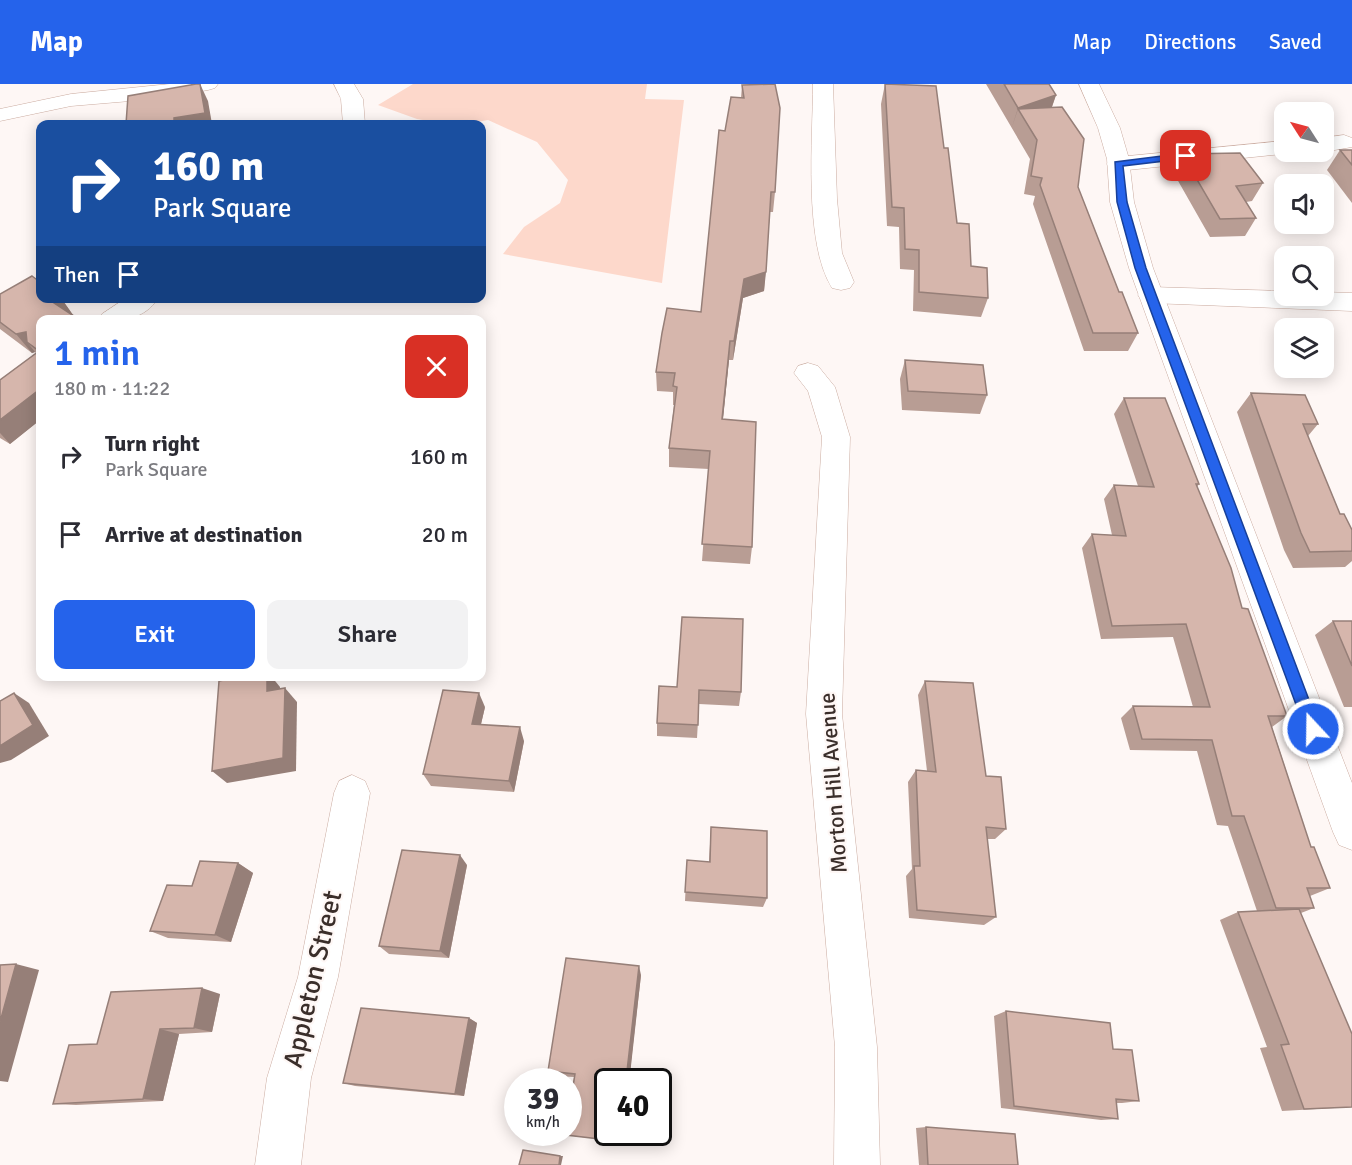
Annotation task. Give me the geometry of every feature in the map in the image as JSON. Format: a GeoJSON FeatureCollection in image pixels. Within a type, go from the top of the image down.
{"type":"FeatureCollection","features":[{"type":"Feature","properties":{"kind":"street"},"geometry":{"type":"LineString","coordinates":[[0,115],[71,100],[154,93],[208,84]]}},
{"type":"Feature","properties":{"kind":"street"},"geometry":{"type":"LineString","coordinates":[[344,84],[352,99],[354,120]]}},
{"type":"Feature","properties":{"kind":"street"},"geometry":{"type":"LineString","coordinates":[[823,84],[825,199],[830,253],[841,282]]}},
{"type":"Feature","properties":{"kind":"street"},"geometry":{"type":"LineString","coordinates":[[1089,84],[1109,128],[1118,164],[1122,202],[1141,268],[1352,832]]}},
{"type":"Feature","properties":{"kind":"street"},"geometry":{"type":"LineString","coordinates":[[1118,164],[1274,149]]}},
{"type":"Feature","properties":{"kind":"street"},"geometry":{"type":"LineString","coordinates":[[1151,295],[1352,302]]}},
{"type":"Feature","properties":{"kind":"street"},"geometry":{"type":"LineString","coordinates":[[119,315],[137,303]]}},
{"type":"Feature","properties":{"kind":"street","name":"Morton Hill Avenue"},"geometry":{"type":"LineString","coordinates":[[808,373],[821,387],[836,437],[824,714],[856,1047],[857,1165]]}},
{"type":"Feature","properties":{"kind":"street","name":"Appleton Street"},"geometry":{"type":"LineString","coordinates":[[278,1165],[289,1078],[318,977],[352,793]]}},
{"type":"Feature","properties":{"kind":"shaded area"},"geometry":{"type":"Polygon","coordinates":[[[413,84],[647,84],[645,99],[684,100],[662,283],[503,254],[524,227],[560,203],[568,180],[537,142],[488,120],[423,120],[378,105],[413,84]]]}},
{"type":"Feature","properties":{"kind":"building"},"geometry":{"type":"Polygon","coordinates":[[[200,84],[205,113],[174,118],[174,120],[126,120],[128,96],[200,84]]]}},
{"type":"Feature","properties":{"kind":"building"},"geometry":{"type":"Polygon","coordinates":[[[775,84],[780,108],[775,192],[771,192],[766,272],[744,279],[734,341],[730,341],[722,419],[756,422],[752,547],[702,544],[710,451],[669,448],[677,387],[673,386],[675,373],[656,372],[662,333],[667,308],[701,312],[719,130],[725,131],[731,97],[744,98],[742,85],[775,84]]]}},
{"type":"Feature","properties":{"kind":"building"},"geometry":{"type":"Polygon","coordinates":[[[885,84],[936,86],[944,148],[948,148],[957,223],[969,224],[971,266],[987,268],[988,298],[919,292],[919,250],[905,249],[904,208],[892,207],[885,84]]]}},
{"type":"Feature","properties":{"kind":"building"},"geometry":{"type":"Polygon","coordinates":[[[1004,84],[1049,84],[1056,95],[1018,108],[1004,84]]]}},
{"type":"Feature","properties":{"kind":"building"},"geometry":{"type":"Polygon","coordinates":[[[1062,107],[1084,139],[1078,187],[1119,292],[1122,292],[1138,333],[1093,333],[1040,185],[1042,178],[1031,176],[1037,140],[1018,109],[1062,107]]]}},
{"type":"Feature","properties":{"kind":"building"},"geometry":{"type":"Polygon","coordinates":[[[1340,150],[1352,150],[1352,165],[1340,150]]]}},
{"type":"Feature","properties":{"kind":"building"},"geometry":{"type":"Polygon","coordinates":[[[1240,153],[1263,183],[1236,186],[1256,218],[1220,219],[1182,154],[1240,153]]]}},
{"type":"Feature","properties":{"kind":"building"},"geometry":{"type":"Polygon","coordinates":[[[32,276],[36,279],[36,303],[54,303],[72,315],[36,315],[36,349],[27,342],[26,332],[16,334],[0,322],[0,294],[32,276]]]}},
{"type":"Feature","properties":{"kind":"building"},"geometry":{"type":"Polygon","coordinates":[[[36,353],[36,392],[0,420],[0,380],[36,353]]]}},
{"type":"Feature","properties":{"kind":"building"},"geometry":{"type":"Polygon","coordinates":[[[905,360],[983,365],[987,395],[908,391],[905,360]]]}},
{"type":"Feature","properties":{"kind":"building"},"geometry":{"type":"Polygon","coordinates":[[[1251,393],[1305,395],[1318,424],[1303,424],[1340,514],[1344,514],[1352,530],[1352,551],[1310,552],[1301,533],[1251,393]]]}},
{"type":"Feature","properties":{"kind":"building"},"geometry":{"type":"Polygon","coordinates":[[[1124,398],[1165,398],[1199,484],[1196,484],[1231,568],[1242,608],[1248,609],[1287,716],[1268,716],[1311,847],[1314,847],[1330,888],[1307,888],[1314,908],[1276,908],[1244,816],[1232,816],[1212,740],[1142,739],[1133,706],[1210,707],[1186,624],[1112,626],[1092,534],[1126,536],[1114,485],[1154,487],[1124,398]]]}},
{"type":"Feature","properties":{"kind":"building"},"geometry":{"type":"Polygon","coordinates":[[[682,617],[743,619],[741,692],[699,690],[698,725],[657,723],[659,686],[677,687],[682,617]]]}},
{"type":"Feature","properties":{"kind":"building"},"geometry":{"type":"Polygon","coordinates":[[[1333,621],[1352,621],[1352,666],[1333,621]]]}},
{"type":"Feature","properties":{"kind":"building"},"geometry":{"type":"Polygon","coordinates":[[[219,681],[267,681],[267,691],[285,688],[283,758],[212,771],[219,681]]]}},
{"type":"Feature","properties":{"kind":"building"},"geometry":{"type":"Polygon","coordinates":[[[925,681],[973,683],[986,776],[1001,777],[1006,829],[986,827],[996,917],[917,910],[914,866],[920,866],[916,770],[936,772],[925,681]]]}},
{"type":"Feature","properties":{"kind":"building"},"geometry":{"type":"Polygon","coordinates":[[[443,690],[479,693],[472,724],[520,727],[509,781],[423,774],[443,690]]]}},
{"type":"Feature","properties":{"kind":"building"},"geometry":{"type":"Polygon","coordinates":[[[14,693],[33,725],[0,746],[0,701],[14,693]]]}},
{"type":"Feature","properties":{"kind":"building"},"geometry":{"type":"Polygon","coordinates":[[[711,827],[767,831],[767,898],[685,892],[687,860],[710,862],[711,827]]]}},
{"type":"Feature","properties":{"kind":"building"},"geometry":{"type":"Polygon","coordinates":[[[402,850],[460,855],[440,951],[379,946],[402,850]]]}},
{"type":"Feature","properties":{"kind":"building"},"geometry":{"type":"Polygon","coordinates":[[[200,861],[238,863],[215,935],[150,931],[167,885],[192,886],[200,861]]]}},
{"type":"Feature","properties":{"kind":"building"},"geometry":{"type":"Polygon","coordinates":[[[1299,909],[1352,1034],[1352,1107],[1304,1109],[1281,1045],[1289,1044],[1238,912],[1299,909]]]}},
{"type":"Feature","properties":{"kind":"building"},"geometry":{"type":"Polygon","coordinates":[[[566,958],[639,966],[627,1068],[594,1068],[594,1138],[582,1137],[582,1068],[548,1068],[566,958]]]}},
{"type":"Feature","properties":{"kind":"building"},"geometry":{"type":"Polygon","coordinates":[[[16,964],[0,1022],[0,965],[16,964]]]}},
{"type":"Feature","properties":{"kind":"building"},"geometry":{"type":"Polygon","coordinates":[[[202,988],[194,1028],[160,1029],[143,1099],[53,1104],[69,1045],[97,1044],[111,992],[202,988]]]}},
{"type":"Feature","properties":{"kind":"building"},"geometry":{"type":"Polygon","coordinates":[[[361,1008],[469,1018],[455,1094],[343,1083],[361,1008]]]}},
{"type":"Feature","properties":{"kind":"building"},"geometry":{"type":"Polygon","coordinates":[[[1006,1011],[1110,1023],[1113,1049],[1132,1050],[1139,1101],[1116,1099],[1118,1119],[1014,1106],[1006,1011]]]}},
{"type":"Feature","properties":{"kind":"building"},"geometry":{"type":"Polygon","coordinates":[[[926,1127],[1015,1134],[1018,1165],[928,1165],[926,1127]]]}},
{"type":"Feature","properties":{"kind":"building"},"geometry":{"type":"Polygon","coordinates":[[[523,1150],[560,1156],[559,1165],[519,1165],[523,1150]]]}},
{"type":"Feature","properties":{"kind":"route"},"geometry":{"type":"LineString","coordinates":[[1186,156],[1118,164],[1122,202],[1141,268],[1313,729]]}}]}
